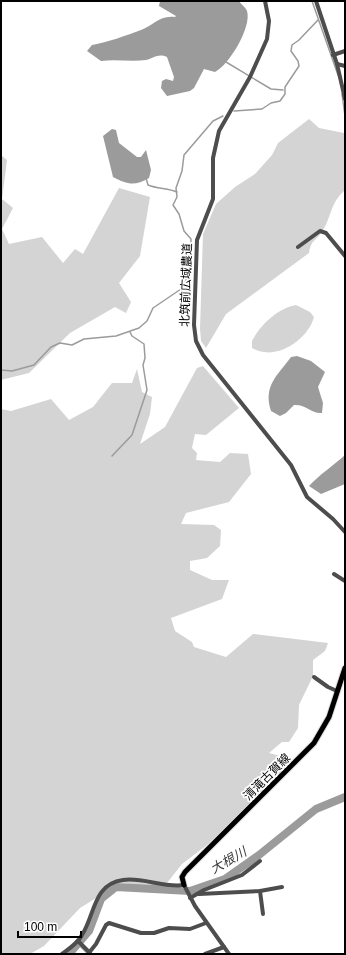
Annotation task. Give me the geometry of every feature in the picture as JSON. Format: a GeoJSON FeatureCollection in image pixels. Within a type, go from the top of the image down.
{"type":"FeatureCollection","features":[{"type":"Feature","properties":{"kind":"main road","name":"清滝古賀線"},"geometry":{"type":"LineString","coordinates":[[184,885],[182,877],[185,872],[314,744],[329,717],[345,668]]}},
{"type":"Feature","properties":{"kind":"street","name":"北筑前広域農道"},"geometry":{"type":"LineString","coordinates":[[265,1],[269,21],[267,39],[250,77],[224,121],[215,146],[213,158],[212,199],[197,240],[195,334],[198,347],[203,355],[291,465],[307,497],[333,519],[345,532]]}},
{"type":"Feature","properties":{"kind":"street"},"geometry":{"type":"LineString","coordinates":[[317,1],[333,55],[338,64],[345,99]]}},
{"type":"Feature","properties":{"kind":"street"},"geometry":{"type":"LineString","coordinates":[[333,55],[345,51]]}},
{"type":"Feature","properties":{"kind":"street"},"geometry":{"type":"LineString","coordinates":[[338,64],[345,62]]}},
{"type":"Feature","properties":{"kind":"street"},"geometry":{"type":"LineString","coordinates":[[338,64],[345,66]]}},
{"type":"Feature","properties":{"kind":"street"},"geometry":{"type":"LineString","coordinates":[[298,247],[320,231],[326,233],[345,256]]}},
{"type":"Feature","properties":{"kind":"street"},"geometry":{"type":"LineString","coordinates":[[334,574],[345,582]]}},
{"type":"Feature","properties":{"kind":"street"},"geometry":{"type":"LineString","coordinates":[[314,677],[328,687],[337,691]]}},
{"type":"Feature","properties":{"kind":"street"},"geometry":{"type":"LineString","coordinates":[[190,898],[204,890],[242,875],[260,861]]}},
{"type":"Feature","properties":{"kind":"street"},"geometry":{"type":"LineString","coordinates":[[62,954],[82,936],[100,892],[114,882],[129,879],[167,886],[184,885],[190,898],[206,923],[229,954]]}},
{"type":"Feature","properties":{"kind":"street"},"geometry":{"type":"LineString","coordinates":[[199,894],[260,891],[282,887]]}},
{"type":"Feature","properties":{"kind":"street"},"geometry":{"type":"LineString","coordinates":[[260,891],[263,914]]}},
{"type":"Feature","properties":{"kind":"street"},"geometry":{"type":"LineString","coordinates":[[78,941],[89,954],[106,925],[109,923],[130,930],[148,933],[168,928],[190,930],[206,923]]}},
{"type":"Feature","properties":{"kind":"street"},"geometry":{"type":"LineString","coordinates":[[205,954],[224,947]]}},
{"type":"Feature","properties":{"kind":"shaded area"},"geometry":{"type":"Polygon","coordinates":[[[160,1],[239,1],[247,11],[248,18],[243,35],[238,45],[233,54],[221,68],[215,72],[204,69],[194,88],[190,91],[167,96],[161,88],[162,81],[166,79],[173,81],[174,77],[167,57],[159,56],[140,61],[101,61],[87,51],[92,45],[116,39],[141,30],[160,19],[176,16],[159,6],[160,1]]]}},
{"type":"Feature","properties":{"kind":"shaded area"},"geometry":{"type":"Polygon","coordinates":[[[309,119],[319,128],[344,133],[345,190],[333,206],[325,227],[312,243],[309,253],[226,314],[206,348],[201,341],[200,329],[203,234],[216,204],[235,187],[255,174],[272,155],[278,143],[309,119]]]}},
{"type":"Feature","properties":{"kind":"shaded area"},"geometry":{"type":"Polygon","coordinates":[[[112,129],[116,130],[119,143],[137,157],[141,157],[146,150],[151,170],[149,178],[131,184],[113,177],[103,136],[112,129]]]}},
{"type":"Feature","properties":{"kind":"shaded area"},"geometry":{"type":"Polygon","coordinates":[[[1,155],[7,160],[2,199],[13,208],[2,229],[9,244],[42,237],[63,263],[75,249],[83,254],[119,188],[150,197],[140,256],[119,283],[131,302],[126,313],[115,307],[70,333],[29,373],[1,380],[1,155]]]}},
{"type":"Feature","properties":{"kind":"shaded area"},"geometry":{"type":"Polygon","coordinates":[[[296,305],[310,312],[314,317],[311,326],[298,341],[280,350],[271,352],[261,352],[252,348],[252,341],[255,335],[270,318],[276,313],[296,305]]]}},
{"type":"Feature","properties":{"kind":"shaded area"},"geometry":{"type":"Polygon","coordinates":[[[297,356],[311,361],[325,372],[318,387],[323,403],[322,413],[315,412],[302,406],[294,405],[286,413],[280,416],[271,411],[269,402],[270,388],[276,376],[291,357],[297,356]]]}},
{"type":"Feature","properties":{"kind":"shaded area"},"geometry":{"type":"Polygon","coordinates":[[[203,366],[239,408],[206,435],[195,434],[192,448],[197,453],[196,460],[220,462],[230,453],[248,454],[251,474],[229,502],[186,513],[181,524],[214,525],[221,530],[220,546],[207,558],[190,561],[190,570],[212,580],[229,580],[222,599],[171,618],[175,631],[192,642],[194,647],[226,657],[253,634],[328,643],[325,651],[313,660],[313,676],[299,705],[298,728],[289,742],[282,742],[269,753],[298,761],[207,845],[182,864],[163,888],[120,883],[80,908],[44,946],[30,954],[1,954],[1,409],[11,411],[51,399],[69,420],[93,407],[112,383],[132,383],[137,369],[142,392],[152,397],[150,414],[140,444],[165,427],[197,368],[203,366]]]}},
{"type":"Feature","properties":{"kind":"shaded area"},"geometry":{"type":"Polygon","coordinates":[[[345,455],[345,484],[321,494],[309,486],[318,478],[345,455]]]}},
{"type":"Feature","properties":{"kind":"waterway"},"geometry":{"type":"LineString","coordinates":[[312,1],[338,75]]}},
{"type":"Feature","properties":{"kind":"waterway"},"geometry":{"type":"LineString","coordinates":[[234,111],[262,109],[271,103],[280,101],[285,94],[285,87],[299,66],[298,61],[291,51],[292,45],[299,40],[318,20]]}},
{"type":"Feature","properties":{"kind":"waterway"},"geometry":{"type":"LineString","coordinates":[[226,62],[271,89],[283,90]]}},
{"type":"Feature","properties":{"kind":"waterway"},"geometry":{"type":"LineString","coordinates":[[342,94],[345,116]]}},
{"type":"Feature","properties":{"kind":"waterway"},"geometry":{"type":"LineString","coordinates":[[1,370],[12,371],[34,365],[51,347],[60,343],[72,345],[84,339],[116,336],[139,328],[147,321],[153,308],[184,287],[190,263],[191,239],[184,231],[179,214],[173,205],[177,197],[176,188],[182,171],[184,155],[213,121],[223,116]]}},
{"type":"Feature","properties":{"kind":"waterway"},"geometry":{"type":"LineString","coordinates":[[146,178],[148,185],[177,192]]}},
{"type":"Feature","properties":{"kind":"waterway"},"geometry":{"type":"LineString","coordinates":[[112,456],[132,435],[147,390],[143,365],[145,358],[144,344],[132,336],[130,332]]}},
{"type":"Feature","properties":{"kind":"waterway","name":"大根川"},"geometry":{"type":"LineString","coordinates":[[69,954],[89,931],[101,899],[116,887],[190,891],[225,879],[259,855],[316,809],[345,797]]}},
{"type":"Feature","properties":{"kind":"waterway"},"geometry":{"type":"LineString","coordinates":[[79,945],[88,954]]}}]}
